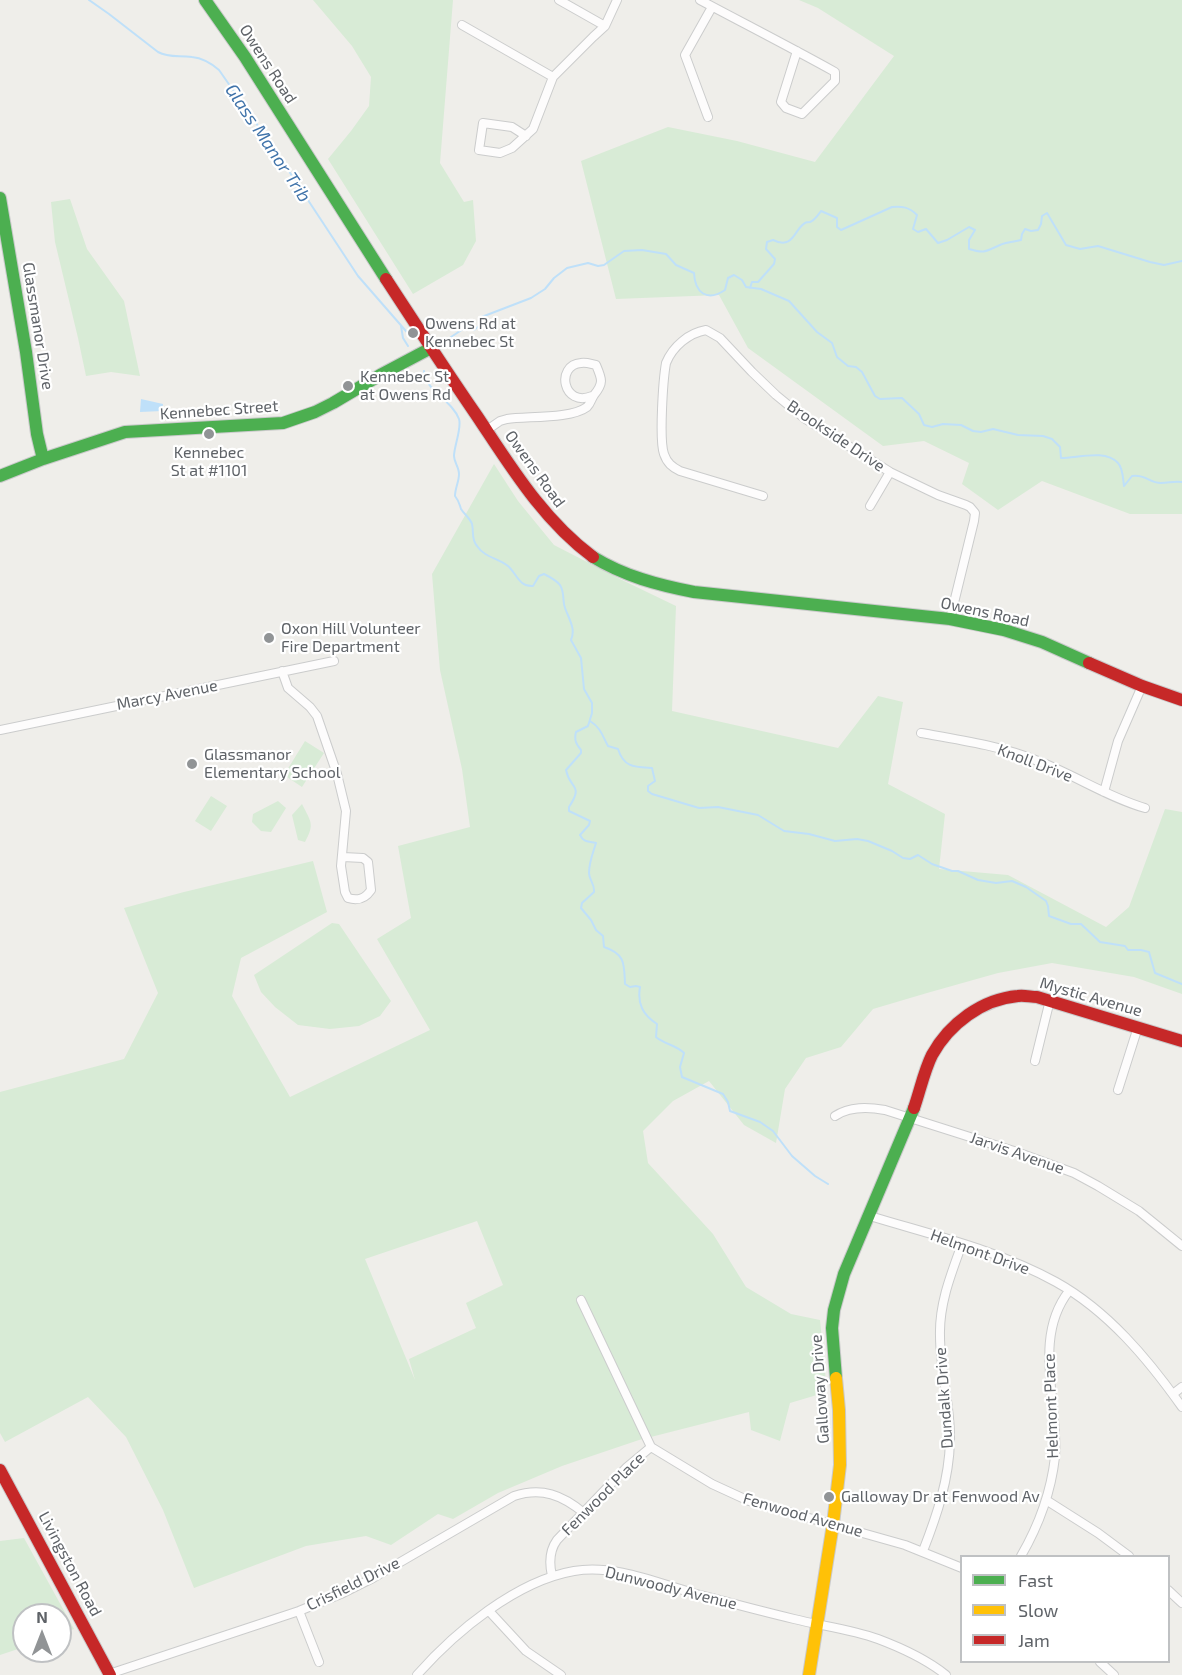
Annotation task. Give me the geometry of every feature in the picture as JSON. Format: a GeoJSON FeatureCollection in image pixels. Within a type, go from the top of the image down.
{"type":"FeatureCollection","features":[{"type":"Feature","properties":{"kind":"street","name":"Owens Road"},"geometry":{"type":"LineString","coordinates":[[205,0],[242,52],[431,348],[523,486],[552,521],[591,555],[639,579],[669,588],[950,620],[1004,630],[1042,642],[1142,686],[1182,700]]}},
{"type":"Feature","properties":{"kind":"street"},"geometry":{"type":"LineString","coordinates":[[559,0],[605,26]]}},
{"type":"Feature","properties":{"kind":"street"},"geometry":{"type":"LineString","coordinates":[[526,136],[512,127],[483,123],[479,150],[500,153],[512,148],[526,136],[533,129],[553,77],[605,26],[617,0]]}},
{"type":"Feature","properties":{"kind":"street"},"geometry":{"type":"LineString","coordinates":[[700,0],[797,51],[835,72],[835,81],[802,114],[786,108],[780,102],[797,51]]}},
{"type":"Feature","properties":{"kind":"street"},"geometry":{"type":"LineString","coordinates":[[708,117],[685,55],[712,7]]}},
{"type":"Feature","properties":{"kind":"street"},"geometry":{"type":"LineString","coordinates":[[462,25],[553,77]]}},
{"type":"Feature","properties":{"kind":"street","name":"Glassmanor Drive"},"geometry":{"type":"LineString","coordinates":[[0,198],[26,352],[37,434],[43,459]]}},
{"type":"Feature","properties":{"kind":"street","name":"Brookside Drive"},"geometry":{"type":"LineString","coordinates":[[763,496],[680,471],[670,465],[663,451],[666,363],[686,338],[698,332],[706,330],[720,338],[768,388],[804,418],[890,472],[938,495],[970,507],[975,513],[974,521],[950,620]]}},
{"type":"Feature","properties":{"kind":"street","name":"Kennebec Street"},"geometry":{"type":"LineString","coordinates":[[0,476],[125,432],[283,423],[315,412],[431,348]]}},
{"type":"Feature","properties":{"kind":"street"},"geometry":{"type":"LineString","coordinates":[[486,430],[507,419],[562,414],[578,411],[588,405],[592,396],[598,391],[601,381],[596,365],[582,363],[574,365],[566,376],[568,391],[581,398],[592,396]]}},
{"type":"Feature","properties":{"kind":"street"},"geometry":{"type":"LineString","coordinates":[[870,506],[890,472]]}},
{"type":"Feature","properties":{"kind":"street","name":"Marcy Avenue"},"geometry":{"type":"LineString","coordinates":[[0,730],[334,661]]}},
{"type":"Feature","properties":{"kind":"street"},"geometry":{"type":"LineString","coordinates":[[282,671],[289,689],[317,716],[337,774],[346,811],[341,866],[345,892],[348,898],[362,899],[371,890],[368,862],[363,858],[343,857]]}},
{"type":"Feature","properties":{"kind":"street"},"geometry":{"type":"LineString","coordinates":[[1104,792],[1118,741],[1142,686]]}},
{"type":"Feature","properties":{"kind":"street","name":"Knoll Drive"},"geometry":{"type":"LineString","coordinates":[[921,733],[961,740],[1039,761],[1123,801],[1145,808]]}},
{"type":"Feature","properties":{"kind":"street","name":"Mystic Avenue"},"geometry":{"type":"LineString","coordinates":[[959,1020],[997,1001],[1018,996],[1037,997],[1182,1041]]}},
{"type":"Feature","properties":{"kind":"street"},"geometry":{"type":"LineString","coordinates":[[1035,1061],[1050,1000]]}},
{"type":"Feature","properties":{"kind":"street","name":"Galloway Drive"},"geometry":{"type":"LineString","coordinates":[[809,1675],[840,1465],[839,1410],[832,1344],[834,1310],[838,1291],[911,1117],[931,1057],[942,1039],[959,1020]]}},
{"type":"Feature","properties":{"kind":"street"},"geometry":{"type":"LineString","coordinates":[[1118,1090],[1138,1028]]}},
{"type":"Feature","properties":{"kind":"street","name":"Jarvis Avenue"},"geometry":{"type":"LineString","coordinates":[[835,1116],[852,1109],[870,1107],[885,1110],[1014,1151],[1074,1173],[1139,1211],[1182,1246]]}},
{"type":"Feature","properties":{"kind":"street","name":"Helmont Drive"},"geometry":{"type":"LineString","coordinates":[[870,1216],[1010,1260],[1057,1282],[1098,1311],[1143,1355],[1182,1407]]}},
{"type":"Feature","properties":{"kind":"street","name":"Dundalk Drive"},"geometry":{"type":"LineString","coordinates":[[923,1551],[940,1504],[948,1466],[950,1422],[940,1336],[945,1292],[962,1244]]}},
{"type":"Feature","properties":{"kind":"street","name":"Helmont Place"},"geometry":{"type":"LineString","coordinates":[[1022,1555],[1038,1523],[1052,1479],[1055,1428],[1049,1346],[1060,1301],[1069,1291]]}},
{"type":"Feature","properties":{"kind":"street"},"geometry":{"type":"LineString","coordinates":[[581,1300],[651,1447]]}},
{"type":"Feature","properties":{"kind":"street"},"geometry":{"type":"LineString","coordinates":[[1173,1394],[1182,1387]]}},
{"type":"Feature","properties":{"kind":"street","name":"Fenwood Avenue"},"geometry":{"type":"LineString","coordinates":[[651,1447],[691,1473],[738,1496],[764,1506],[923,1551],[960,1567]]}},
{"type":"Feature","properties":{"kind":"street","name":"Fenwood Place"},"geometry":{"type":"LineString","coordinates":[[552,1576],[550,1563],[553,1546],[627,1467],[651,1447]]}},
{"type":"Feature","properties":{"kind":"street","name":"Livingston Road"},"geometry":{"type":"LineString","coordinates":[[0,1470],[109,1675]]}},
{"type":"Feature","properties":{"kind":"street","name":"Crisfield Drive"},"geometry":{"type":"LineString","coordinates":[[109,1675],[299,1611],[343,1593],[514,1496],[536,1492],[547,1493],[567,1500],[584,1513]]}},
{"type":"Feature","properties":{"kind":"street"},"geometry":{"type":"LineString","coordinates":[[1046,1500],[1098,1533],[1126,1555]]}},
{"type":"Feature","properties":{"kind":"street","name":"Dunwoody Avenue"},"geometry":{"type":"LineString","coordinates":[[417,1675],[456,1637],[516,1593],[552,1576],[589,1570],[618,1572],[817,1625],[877,1638],[912,1654],[946,1675]]}},
{"type":"Feature","properties":{"kind":"street"},"geometry":{"type":"LineString","coordinates":[[1170,1592],[1182,1603]]}},
{"type":"Feature","properties":{"kind":"street"},"geometry":{"type":"LineString","coordinates":[[299,1611],[319,1662]]}},
{"type":"Feature","properties":{"kind":"street"},"geometry":{"type":"LineString","coordinates":[[489,1611],[526,1651],[561,1675]]}},
{"type":"Feature","properties":{"kind":"street"},"geometry":{"type":"LineString","coordinates":[[1101,1663],[1114,1675]]}},
{"type":"Feature","properties":{"kind":"green space"},"geometry":{"type":"Polygon","coordinates":[[[313,0],[453,0],[440,163],[464,202],[473,200],[476,241],[463,265],[413,294],[328,159],[369,106],[371,77],[352,46],[313,0]]]}},
{"type":"Feature","properties":{"kind":"green space"},"geometry":{"type":"Polygon","coordinates":[[[799,0],[1182,0],[1182,514],[1130,514],[1042,481],[998,510],[962,484],[969,463],[924,441],[883,446],[748,348],[719,295],[616,299],[581,161],[668,127],[737,141],[815,162],[894,56],[818,8],[799,0]]]}},
{"type":"Feature","properties":{"kind":"green space"},"geometry":{"type":"Polygon","coordinates":[[[70,199],[87,249],[124,301],[140,376],[111,372],[86,376],[55,242],[51,202],[70,199]]]}},
{"type":"Feature","properties":{"kind":"green space"},"geometry":{"type":"Polygon","coordinates":[[[494,464],[518,501],[554,545],[676,606],[672,711],[838,748],[878,696],[903,702],[888,784],[945,814],[939,869],[1008,875],[1106,927],[1129,907],[1165,809],[1182,812],[1182,994],[1134,977],[1052,963],[998,973],[873,1009],[841,1047],[806,1058],[785,1089],[776,1143],[744,1125],[709,1081],[673,1101],[643,1131],[648,1163],[713,1234],[746,1287],[791,1314],[820,1320],[827,1392],[790,1403],[780,1441],[751,1430],[749,1412],[639,1440],[562,1466],[498,1493],[453,1519],[438,1514],[391,1545],[366,1536],[306,1546],[194,1588],[163,1510],[126,1437],[88,1397],[5,1442],[0,1433],[0,1092],[124,1059],[158,993],[124,908],[313,861],[327,912],[241,958],[232,996],[290,1097],[430,1030],[377,939],[411,918],[398,846],[470,827],[462,769],[440,670],[432,574],[494,464]],[[477,1221],[365,1259],[415,1380],[409,1359],[476,1328],[466,1303],[503,1285],[477,1221]]]}},
{"type":"Feature","properties":{"kind":"green space"},"geometry":{"type":"Polygon","coordinates":[[[305,741],[324,753],[302,787],[284,775],[305,741]]]}},
{"type":"Feature","properties":{"kind":"green space"},"geometry":{"type":"Polygon","coordinates":[[[211,796],[227,806],[211,831],[195,821],[211,796]]]}},
{"type":"Feature","properties":{"kind":"green space"},"geometry":{"type":"Polygon","coordinates":[[[278,801],[286,808],[271,832],[261,831],[252,822],[253,814],[278,801]]]}},
{"type":"Feature","properties":{"kind":"green space"},"geometry":{"type":"Polygon","coordinates":[[[302,804],[311,823],[305,842],[298,840],[292,815],[302,804]]]}},
{"type":"Feature","properties":{"kind":"green space"},"geometry":{"type":"Polygon","coordinates":[[[332,923],[339,924],[391,1001],[380,1016],[359,1026],[330,1029],[298,1025],[275,1007],[261,992],[254,975],[332,923]]]}},
{"type":"Feature","properties":{"kind":"green space"},"geometry":{"type":"Polygon","coordinates":[[[24,1538],[60,1603],[12,1603],[12,1651],[0,1655],[0,1541],[24,1538]]]}},
{"type":"Feature","properties":{"kind":"water"},"geometry":{"type":"Polygon","coordinates":[[[141,399],[163,404],[162,411],[140,412],[141,399]]]}},
{"type":"Feature","properties":{"kind":"waterway","name":"Glass Manor Trib"},"geometry":{"type":"LineString","coordinates":[[89,0],[158,52],[170,56],[199,58],[219,70],[358,276],[412,338]]}},
{"type":"Feature","properties":{"kind":"waterway"},"geometry":{"type":"LineString","coordinates":[[750,288],[752,282],[758,282],[774,264],[775,259],[766,249],[767,242],[789,241],[801,226],[813,220],[821,211],[837,218],[837,227],[841,230],[892,207],[905,208],[917,215],[913,229],[918,232],[926,229],[938,243],[969,227],[975,230],[969,240],[969,249],[982,252],[1005,243],[1021,240],[1025,229],[1038,230],[1042,216],[1047,213],[1066,245],[1080,249],[1098,246],[1164,265],[1182,261]]}},
{"type":"Feature","properties":{"kind":"waterway"},"geometry":{"type":"LineString","coordinates":[[445,341],[466,327],[474,330],[479,326],[479,318],[531,298],[545,289],[567,268],[588,263],[604,265],[624,251],[642,250],[666,254],[676,265],[694,273],[697,286],[703,294],[719,294],[725,290],[728,278],[734,275],[742,280],[746,287],[761,289],[789,301],[817,332],[832,343],[837,357],[848,366],[856,367],[862,372],[875,396],[880,399],[902,398],[919,414],[924,425],[932,427],[943,424],[961,425],[973,431],[993,429],[1018,435],[1043,436],[1052,439],[1060,447],[1061,458],[1099,455],[1113,459],[1121,468],[1124,486],[1132,476],[1141,476],[1157,483],[1182,482]]}},
{"type":"Feature","properties":{"kind":"waterway"},"geometry":{"type":"LineString","coordinates":[[401,326],[403,338],[408,346]]}},
{"type":"Feature","properties":{"kind":"waterway"},"geometry":{"type":"LineString","coordinates":[[424,371],[429,384],[451,406],[459,419],[454,456],[459,474],[455,496],[472,524],[475,543],[484,553],[508,566],[524,584],[533,586],[539,576],[544,574],[557,582],[562,591],[572,628],[571,640],[581,658],[584,689],[592,703],[588,726],[576,732],[576,742],[581,753],[566,770],[576,790],[569,811],[590,821],[580,835],[585,841],[596,843],[589,873],[594,892],[582,903],[581,908],[603,936],[604,947],[620,957],[624,966],[625,984],[630,987],[640,987],[639,999],[642,1008],[657,1024],[656,1037],[684,1053],[680,1067],[682,1077],[723,1094],[730,1111],[760,1122],[773,1131],[792,1156],[828,1184]]}},
{"type":"Feature","properties":{"kind":"waterway"},"geometry":{"type":"LineString","coordinates":[[590,721],[599,729],[608,746],[618,749],[623,760],[635,767],[652,768],[655,781],[648,786],[648,791],[652,794],[699,808],[718,807],[758,815],[784,831],[809,834],[835,841],[857,839],[868,841],[903,858],[910,859],[918,855],[932,864],[958,871],[978,880],[996,883],[1012,881],[1026,887],[1046,901],[1049,916],[1071,924],[1081,924],[1100,942],[1125,946],[1128,950],[1149,952],[1155,973],[1182,984]]}},
{"type":"Feature","properties":{"kind":"traffic: fast"},"geometry":{"type":"LineString","coordinates":[[205,0],[245,57],[386,279]]}},
{"type":"Feature","properties":{"kind":"traffic: fast"},"geometry":{"type":"LineString","coordinates":[[0,198],[26,352],[37,434],[43,459]]}},
{"type":"Feature","properties":{"kind":"traffic: fast"},"geometry":{"type":"LineString","coordinates":[[0,476],[125,432],[283,423],[333,403],[431,348]]}},
{"type":"Feature","properties":{"kind":"traffic: fast"},"geometry":{"type":"LineString","coordinates":[[593,557],[617,570],[642,579],[694,592],[950,619],[1004,630],[1042,642],[1089,663]]}},
{"type":"Feature","properties":{"kind":"traffic: fast"},"geometry":{"type":"LineString","coordinates":[[836,1378],[832,1328],[834,1310],[844,1274],[914,1108]]}},
{"type":"Feature","properties":{"kind":"traffic: slow"},"geometry":{"type":"LineString","coordinates":[[809,1675],[840,1465],[836,1378]]}},
{"type":"Feature","properties":{"kind":"traffic: jam"},"geometry":{"type":"LineString","coordinates":[[386,279],[529,492],[559,527],[593,557]]}},
{"type":"Feature","properties":{"kind":"traffic: jam"},"geometry":{"type":"LineString","coordinates":[[1089,663],[1182,700]]}},
{"type":"Feature","properties":{"kind":"traffic: jam"},"geometry":{"type":"LineString","coordinates":[[914,1108],[929,1061],[948,1033],[979,1008],[1005,998],[1037,997],[1182,1041]]}},
{"type":"Feature","properties":{"kind":"traffic: jam"},"geometry":{"type":"LineString","coordinates":[[0,1470],[110,1675]]}},
{"type":"Feature","properties":{"kind":"place","name":"Owens Rd at Kennebec St"},"geometry":{"type":"Point","coordinates":[413,333]}},
{"type":"Feature","properties":{"kind":"place","name":"Kennebec St at Owens Rd"},"geometry":{"type":"Point","coordinates":[348,386]}},
{"type":"Feature","properties":{"kind":"place","name":"Kennebec St at #1101"},"geometry":{"type":"Point","coordinates":[209,434]}},
{"type":"Feature","properties":{"kind":"place","name":"Oxon Hill Volunteer Fire Department"},"geometry":{"type":"Point","coordinates":[269,638]}},
{"type":"Feature","properties":{"kind":"place","name":"Glassmanor Elementary School"},"geometry":{"type":"Point","coordinates":[192,764]}},
{"type":"Feature","properties":{"kind":"place","name":"Galloway Dr at Fenwood Av"},"geometry":{"type":"Point","coordinates":[829,1497]}}]}
